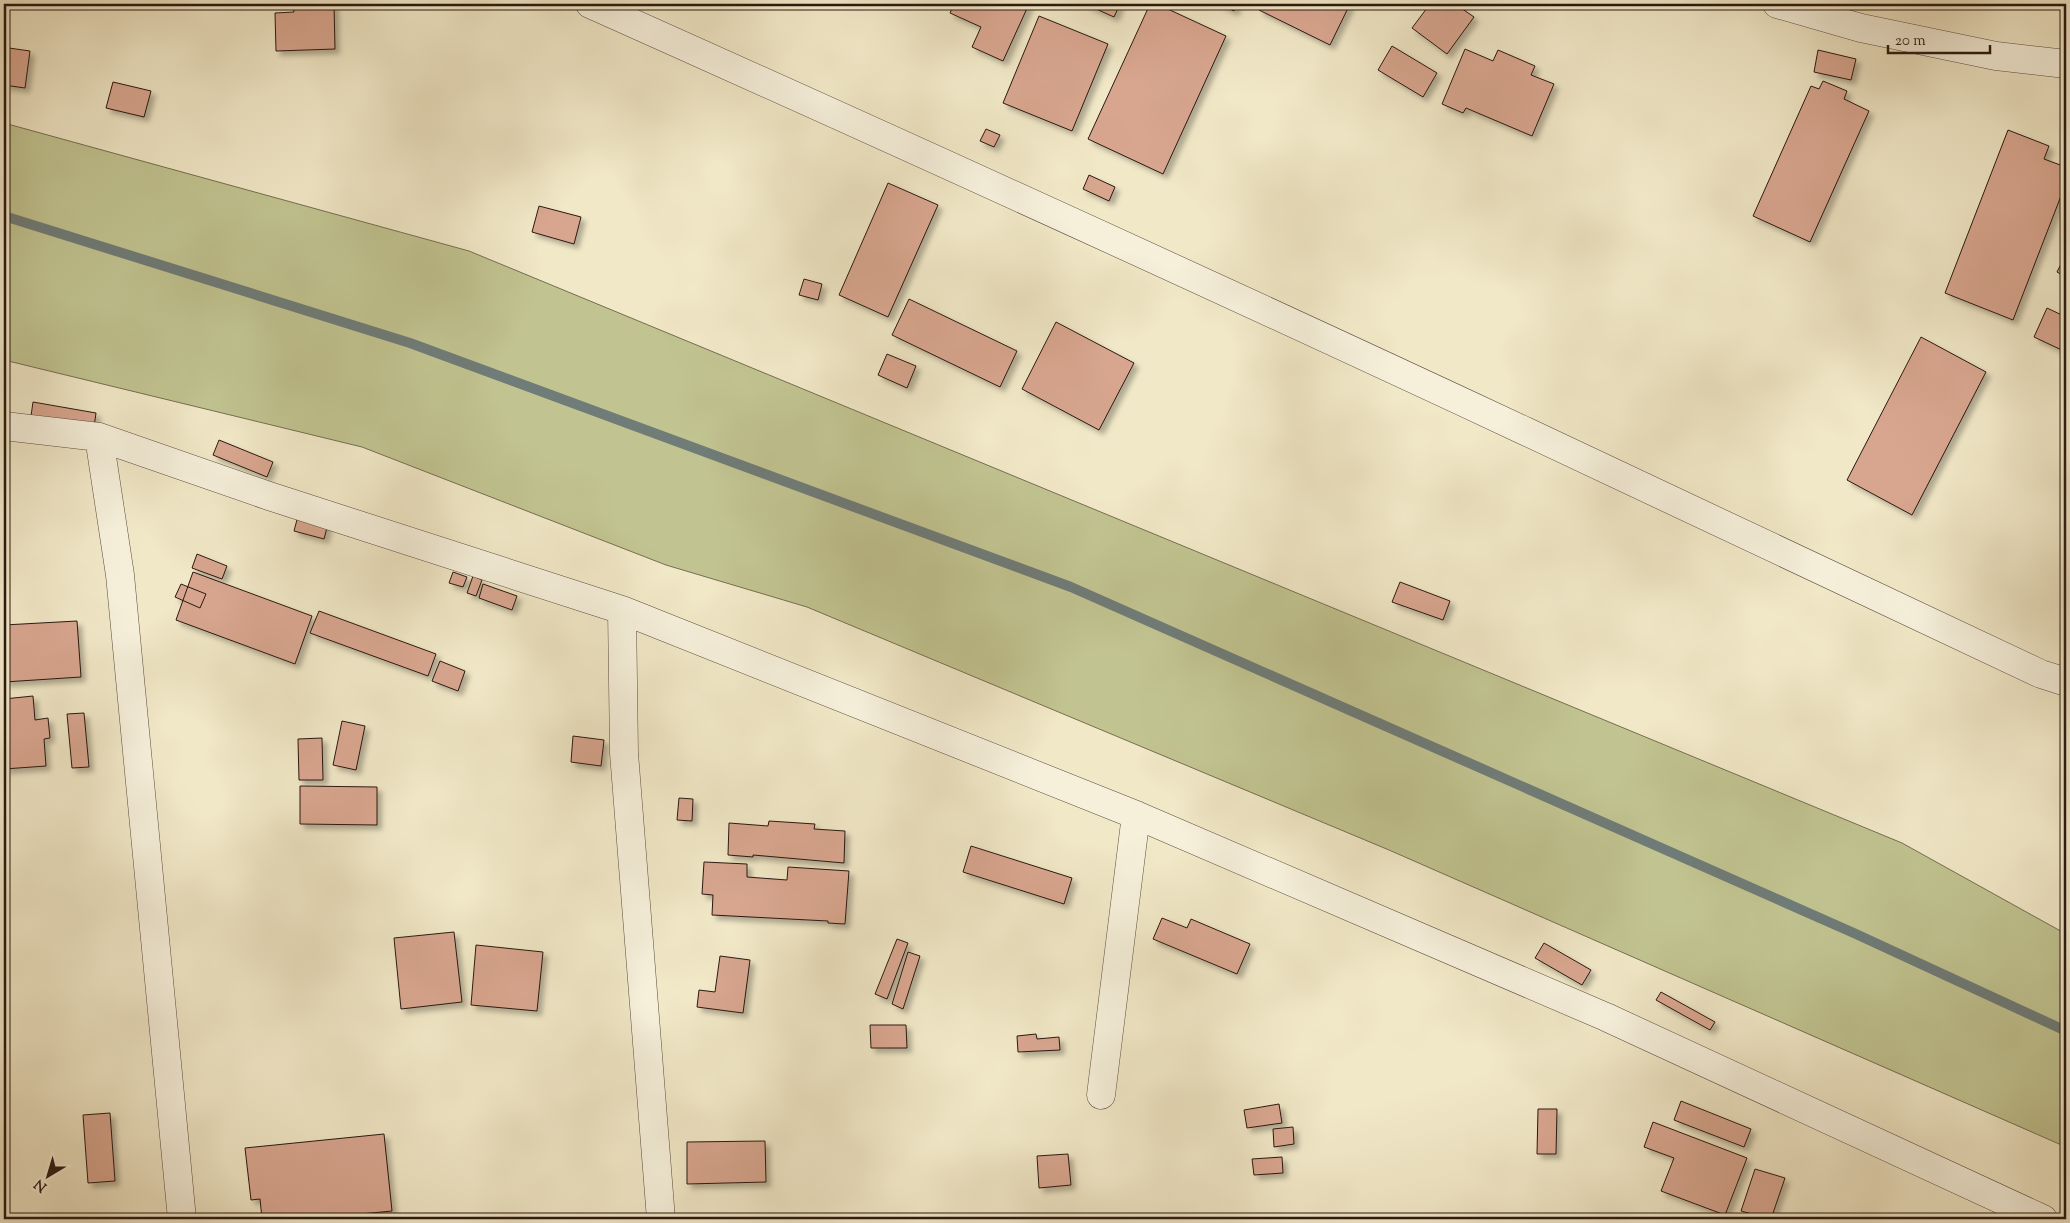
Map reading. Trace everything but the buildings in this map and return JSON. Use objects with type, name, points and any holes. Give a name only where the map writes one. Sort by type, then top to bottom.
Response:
[{"type":"street","points":[[590,4],[849,120],[1526,431],[1854,588],[2032,670],[2066,682]]},
{"type":"street","points":[[1777,4],[1860,28],[1996,56],[2066,64]]},
{"type":"street","points":[[4,426],[99,436],[269,496],[622,610],[1136,815],[1606,1017],[2043,1219]]},
{"type":"street","points":[[99,436],[120,575],[182,1219]]},
{"type":"street","points":[[622,610],[624,753],[661,1219]]},
{"type":"street","points":[[1100,1095],[1136,815]]},
{"type":"green space","points":[[4,123],[469,251],[1902,843],[2066,934],[2066,1147],[1389,850],[807,607],[666,565],[362,447],[4,360]]},
{"type":"waterway","points":[[4,216],[410,343],[1071,587],[1856,934],[2066,1031]]}]
